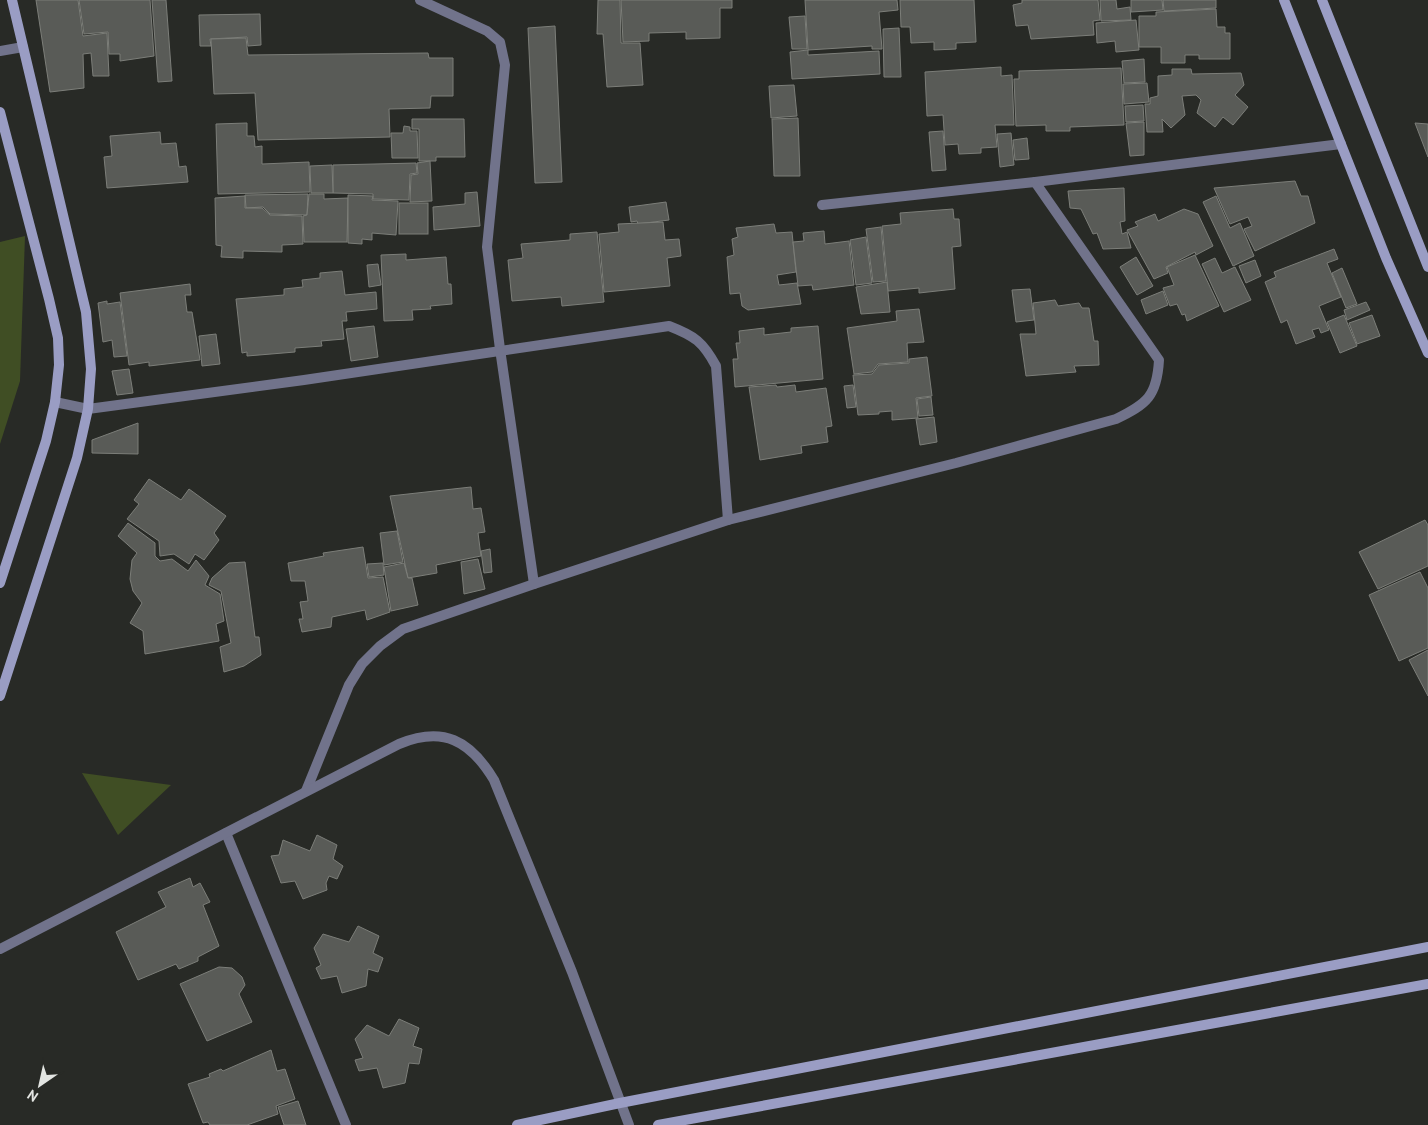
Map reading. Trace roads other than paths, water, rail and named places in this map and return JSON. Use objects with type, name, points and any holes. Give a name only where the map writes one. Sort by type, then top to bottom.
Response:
[{"type":"street","points":[[0,696],[76,458],[88,409],[91,369],[86,312],[12,0]]},
{"type":"street","points":[[420,0],[486,31],[500,42],[505,65],[487,247],[534,584]]},
{"type":"street","points":[[1284,0],[1340,144],[1428,353]]},
{"type":"street","points":[[1322,0],[1424,250],[1428,267]]},
{"type":"street","points":[[0,51],[23,47]]},
{"type":"street","points":[[0,112],[58,338],[55,402],[46,441],[0,584]]},
{"type":"street","points":[[822,205],[1036,182],[1340,144]]},
{"type":"street","points":[[306,790],[349,686],[362,664],[380,646],[403,629],[728,520],[956,463],[1116,419],[1140,407],[1156,387],[1159,360],[1036,182]]},
{"type":"street","points":[[55,402],[88,409],[304,380],[500,349],[669,326],[694,335],[707,349],[716,366],[728,520]]},
{"type":"street","points":[[0,949],[306,790],[419,736],[436,735],[467,748],[483,763],[494,780],[572,972],[629,1125]]},
{"type":"street","points":[[226,833],[346,1125]]},
{"type":"street","points":[[517,1125],[620,1103],[1428,947]]},
{"type":"street","points":[[658,1125],[1428,984]]}]
